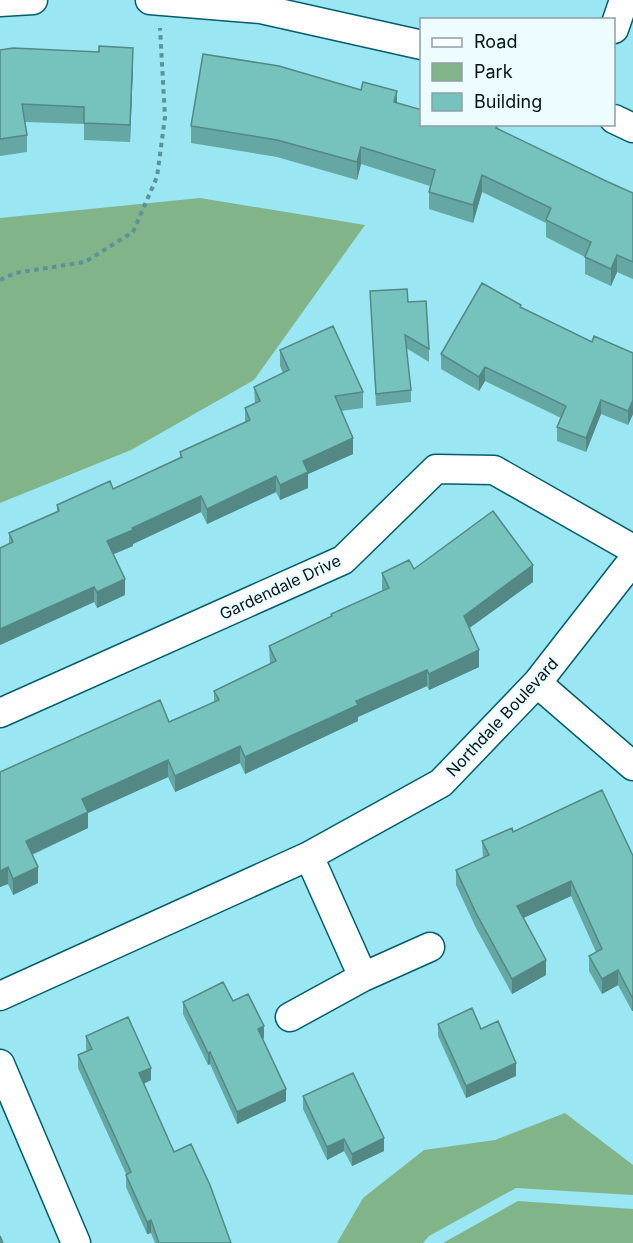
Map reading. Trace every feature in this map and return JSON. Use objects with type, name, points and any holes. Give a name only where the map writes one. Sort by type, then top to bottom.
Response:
[{"type":"street","points":[[0,2],[33,0]]},
{"type":"street","points":[[150,0],[261,9],[420,45]]},
{"type":"street","points":[[615,26],[624,0]]},
{"type":"street","points":[[615,119],[633,128]]},
{"type":"street","name":"Gardendale Drive","points":[[0,713],[343,560],[436,469],[494,470],[633,549]]},
{"type":"street","name":"Northdale Boulevard","points":[[0,996],[309,856],[441,783],[537,683],[633,560]]},
{"type":"street","points":[[537,683],[633,766]]},
{"type":"street","points":[[309,856],[363,977]]},
{"type":"street","points":[[290,1017],[363,977],[430,947]]},
{"type":"street","points":[[0,1064],[76,1243]]},
{"type":"path","points":[[0,280],[15,273],[85,262],[133,232],[157,177],[165,117],[158,1]]},
{"type":"green space","points":[[200,198],[365,225],[254,380],[131,450],[0,503],[0,218]]},
{"type":"green space","points":[[565,1113],[633,1165],[633,1195],[516,1188],[429,1236],[423,1243],[337,1243],[363,1198],[424,1150],[495,1140]]},
{"type":"green space","points":[[518,1201],[633,1209],[633,1243],[443,1243]]},
{"type":"building","points":[[99,46],[133,48],[130,125],[84,123],[84,107],[22,104],[27,135],[0,139],[0,50],[13,48],[99,52]]},
{"type":"building","points":[[203,54],[279,66],[361,90],[363,82],[397,91],[394,102],[420,109],[420,126],[496,126],[496,128],[633,193],[633,262],[617,255],[611,269],[585,257],[591,242],[546,220],[551,208],[482,175],[473,205],[429,192],[435,170],[361,147],[357,162],[277,140],[191,126]]},
{"type":"building","points":[[482,283],[521,305],[520,307],[592,342],[594,336],[633,353],[633,400],[628,411],[601,400],[586,438],[557,427],[566,406],[485,367],[479,377],[441,354]]},
{"type":"building","points":[[407,289],[408,302],[426,301],[429,349],[405,335],[411,390],[376,394],[370,291]]},
{"type":"building","points":[[333,326],[363,392],[335,396],[353,438],[303,461],[308,472],[280,485],[276,476],[207,509],[201,496],[107,541],[125,579],[97,592],[94,587],[0,629],[0,548],[13,542],[9,533],[59,511],[57,505],[110,481],[113,489],[182,457],[180,452],[250,420],[245,408],[260,401],[254,387],[289,370],[280,350]]},
{"type":"building","points":[[493,511],[533,565],[464,616],[479,650],[429,674],[427,670],[356,701],[358,705],[245,757],[240,746],[175,776],[168,760],[82,799],[88,812],[26,841],[38,867],[13,879],[8,867],[0,871],[0,772],[160,700],[169,722],[219,700],[214,691],[276,661],[269,646],[332,616],[331,614],[389,588],[382,573],[409,560],[414,569]]},
{"type":"building","points":[[602,790],[633,856],[633,996],[618,970],[602,979],[589,956],[602,949],[571,881],[517,906],[546,960],[512,979],[476,913],[456,870],[489,855],[482,841],[512,828],[513,832]]},
{"type":"building","points":[[223,982],[233,1001],[248,994],[264,1026],[258,1029],[286,1089],[237,1112],[210,1052],[208,1053],[183,1002]]},
{"type":"building","points":[[472,1008],[481,1029],[498,1021],[516,1063],[466,1086],[438,1024]]},
{"type":"building","points":[[128,1017],[151,1068],[139,1073],[174,1152],[191,1144],[210,1185],[231,1243],[159,1243],[151,1220],[147,1222],[126,1175],[131,1172],[78,1055],[92,1049],[86,1036]]},
{"type":"building","points":[[353,1073],[384,1138],[352,1154],[344,1139],[327,1147],[303,1096]]}]
